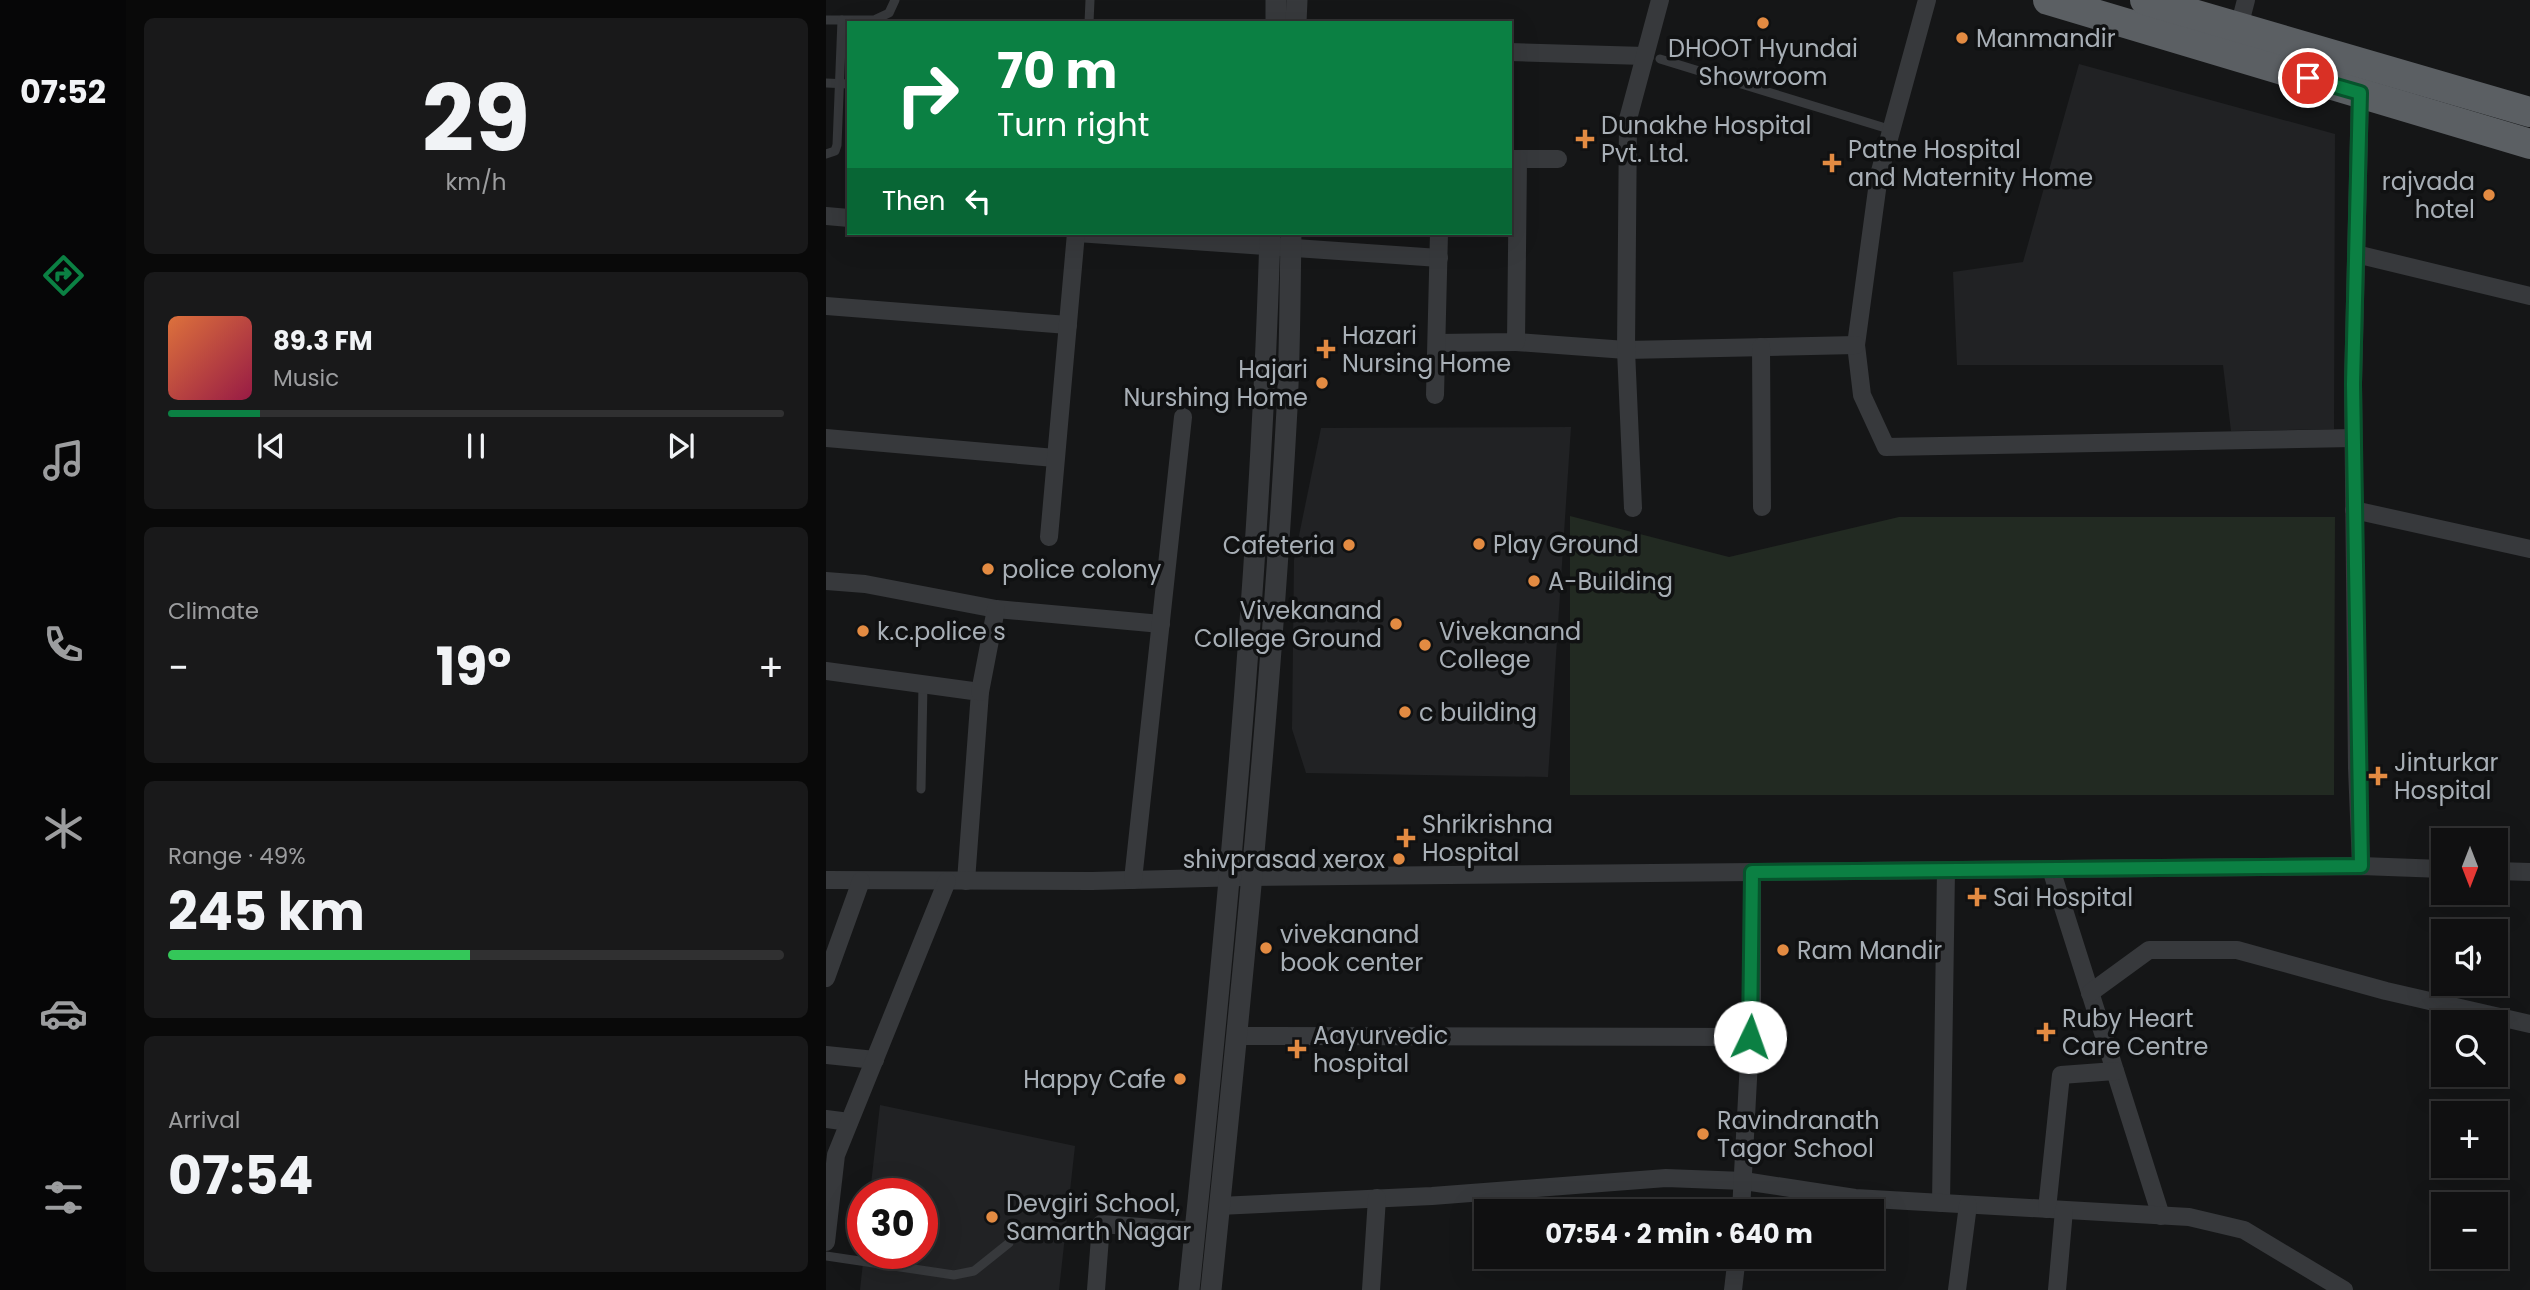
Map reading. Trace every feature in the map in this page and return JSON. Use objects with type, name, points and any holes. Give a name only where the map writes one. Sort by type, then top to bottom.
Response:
[{"type":"highway","points":[[2048,0],[2530,144]]},
{"type":"highway","points":[[2146,0],[2242,13],[2530,112]]},
{"type":"street","points":[[1276,0],[1276,21]]},
{"type":"street","points":[[1296,21],[1297,0]]},
{"type":"street","points":[[1633,508],[1626,350],[1628,119],[1653,57],[1660,0]]},
{"type":"street","points":[[1927,0],[1880,175],[1856,345],[1862,395],[1886,447],[2353,438]]},
{"type":"street","points":[[1512,52],[1653,57]]},
{"type":"street","points":[[2360,93],[2353,438],[2361,866]]},
{"type":"street","points":[[1516,342],[1514,159],[1558,159]]},
{"type":"street","points":[[826,216],[847,218]]},
{"type":"street","points":[[1049,537],[1077,235]]},
{"type":"street","points":[[1135,235],[1281,240],[1438,258]]},
{"type":"street","points":[[1435,395],[1439,235]]},
{"type":"street","points":[[1211,1290],[1253,877],[1285,447],[1281,240]]},
{"type":"street","points":[[1189,1290],[1231,877],[1281,240]]},
{"type":"street","points":[[2356,254],[2530,296]]},
{"type":"street","points":[[826,306],[1068,325]]},
{"type":"street","points":[[1437,343],[1516,342],[1626,350],[1856,345]]},
{"type":"street","points":[[1761,348],[1762,507]]},
{"type":"street","points":[[1133,880],[1183,417]]},
{"type":"street","points":[[826,438],[1055,458]]},
{"type":"street","points":[[2354,510],[2530,549]]},
{"type":"street","points":[[826,581],[865,584],[996,609],[1161,624]]},
{"type":"street","points":[[966,881],[980,692],[996,609]]},
{"type":"street","points":[[826,671],[980,692]]},
{"type":"street","points":[[826,880],[1133,880],[2361,866],[2431,869]]},
{"type":"street","points":[[2051,869],[2161,1216]]},
{"type":"street","points":[[1941,1203],[1946,870]]},
{"type":"street","points":[[2508,871],[2530,872]]},
{"type":"street","points":[[1742,1199],[1750,1037],[1752,872]]},
{"type":"street","points":[[826,978],[861,881]]},
{"type":"street","points":[[826,1242],[836,1155],[947,881]]},
{"type":"street","points":[[2090,993],[2149,950],[2237,950],[2386,991],[2530,1024]]},
{"type":"street","points":[[1238,1036],[1750,1037]]},
{"type":"street","points":[[826,1055],[874,1060]]},
{"type":"street","points":[[2057,1290],[2055,1210],[2061,1075],[2115,1071]]},
{"type":"street","points":[[826,1119],[849,1122]]},
{"type":"street","points":[[1219,1206],[1666,1178],[1744,1181],[1855,1198],[2189,1217],[2244,1230],[2344,1290]]},
{"type":"street","points":[[1371,1290],[1377,1198]]},
{"type":"street","points":[[1957,1290],[1968,1205]]},
{"type":"street","points":[[1096,1290],[1101,1224],[1195,1231]]},
{"type":"street","points":[[1733,1290],[1735,1269]]},
{"type":"lane","points":[[826,20],[874,20],[889,13],[895,0]]},
{"type":"lane","points":[[1089,21],[1090,0]]},
{"type":"lane","points":[[826,154],[835,151],[837,145],[845,84],[842,20]]},
{"type":"lane","points":[[1653,57],[1892,130]]},
{"type":"lane","points":[[826,83],[845,84]]},
{"type":"lane","points":[[921,789],[923,684]]},
{"type":"lane","points":[[826,1256],[954,1275],[974,1271],[1009,1243]]},
{"type":"shaded area","points":[[2079,64],[2335,134],[2334,429],[2231,431],[2223,365],[1957,365],[1953,272],[2023,262]]},
{"type":"shaded area","name":"Vivekanand College","points":[[1571,427],[1548,777],[1306,773],[1292,729],[1294,560],[1321,428]]},
{"type":"shaded area","points":[[1570,516],[1729,557],[1899,517],[2335,517],[2334,795],[1570,795]]},
{"type":"shaded area","points":[[880,1105],[1075,1146],[1059,1290],[860,1290],[862,1269],[938,1269],[938,1178],[872,1178]]},
{"type":"place","name":"DHOOT Hyundai Showroom","points":[[1763,23]]},
{"type":"place","name":"Manmandir","points":[[1962,38]]},
{"type":"place","name":"Dunakhe Hospital Pvt. Ltd.","points":[[1585,139]]},
{"type":"place","name":"Patne Hospital and Maternity Home","points":[[1832,163]]},
{"type":"place","name":"rajvada hotel","points":[[2489,195]]},
{"type":"place","name":"Hazari Nursing Home","points":[[1326,349]]},
{"type":"place","name":"Hajari Nurshing Home","points":[[1322,383]]},
{"type":"place","name":"Play Ground","points":[[1479,544]]},
{"type":"place","name":"Cafeteria","points":[[1349,545]]},
{"type":"place","name":"police colony","points":[[988,569]]},
{"type":"place","name":"A-Building","points":[[1534,581]]},
{"type":"place","name":"Vivekanand College Ground","points":[[1396,624]]},
{"type":"place","name":"k.c.police s","points":[[863,631]]},
{"type":"place","name":"Vivekanand College","points":[[1425,645]]},
{"type":"place","name":"c building","points":[[1405,712]]},
{"type":"place","name":"Jinturkar Hospital","points":[[2378,776]]},
{"type":"place","name":"Shrikrishna Hospital","points":[[1406,838]]},
{"type":"place","name":"shivprasad xerox","points":[[1399,859]]},
{"type":"place","name":"Sai Hospital","points":[[1977,897]]},
{"type":"place","name":"vivekanand book center","points":[[1266,948]]},
{"type":"place","name":"Ram Mandir","points":[[1783,950]]},
{"type":"place","name":"Ruby Heart Care Centre","points":[[2046,1032]]},
{"type":"place","name":"Aayurvedic hospital","points":[[1297,1049]]},
{"type":"place","name":"Happy Cafe","points":[[1180,1079]]},
{"type":"place","name":"Ravindranath Tagor School","points":[[1703,1134]]},
{"type":"place","name":"Devgiri School, Samarth Nagar","points":[[992,1217]]},
{"type":"route","points":[[1750,1037],[1752,872],[2361,866],[2357,768],[2353,384],[2360,93],[2308,78]]}]
